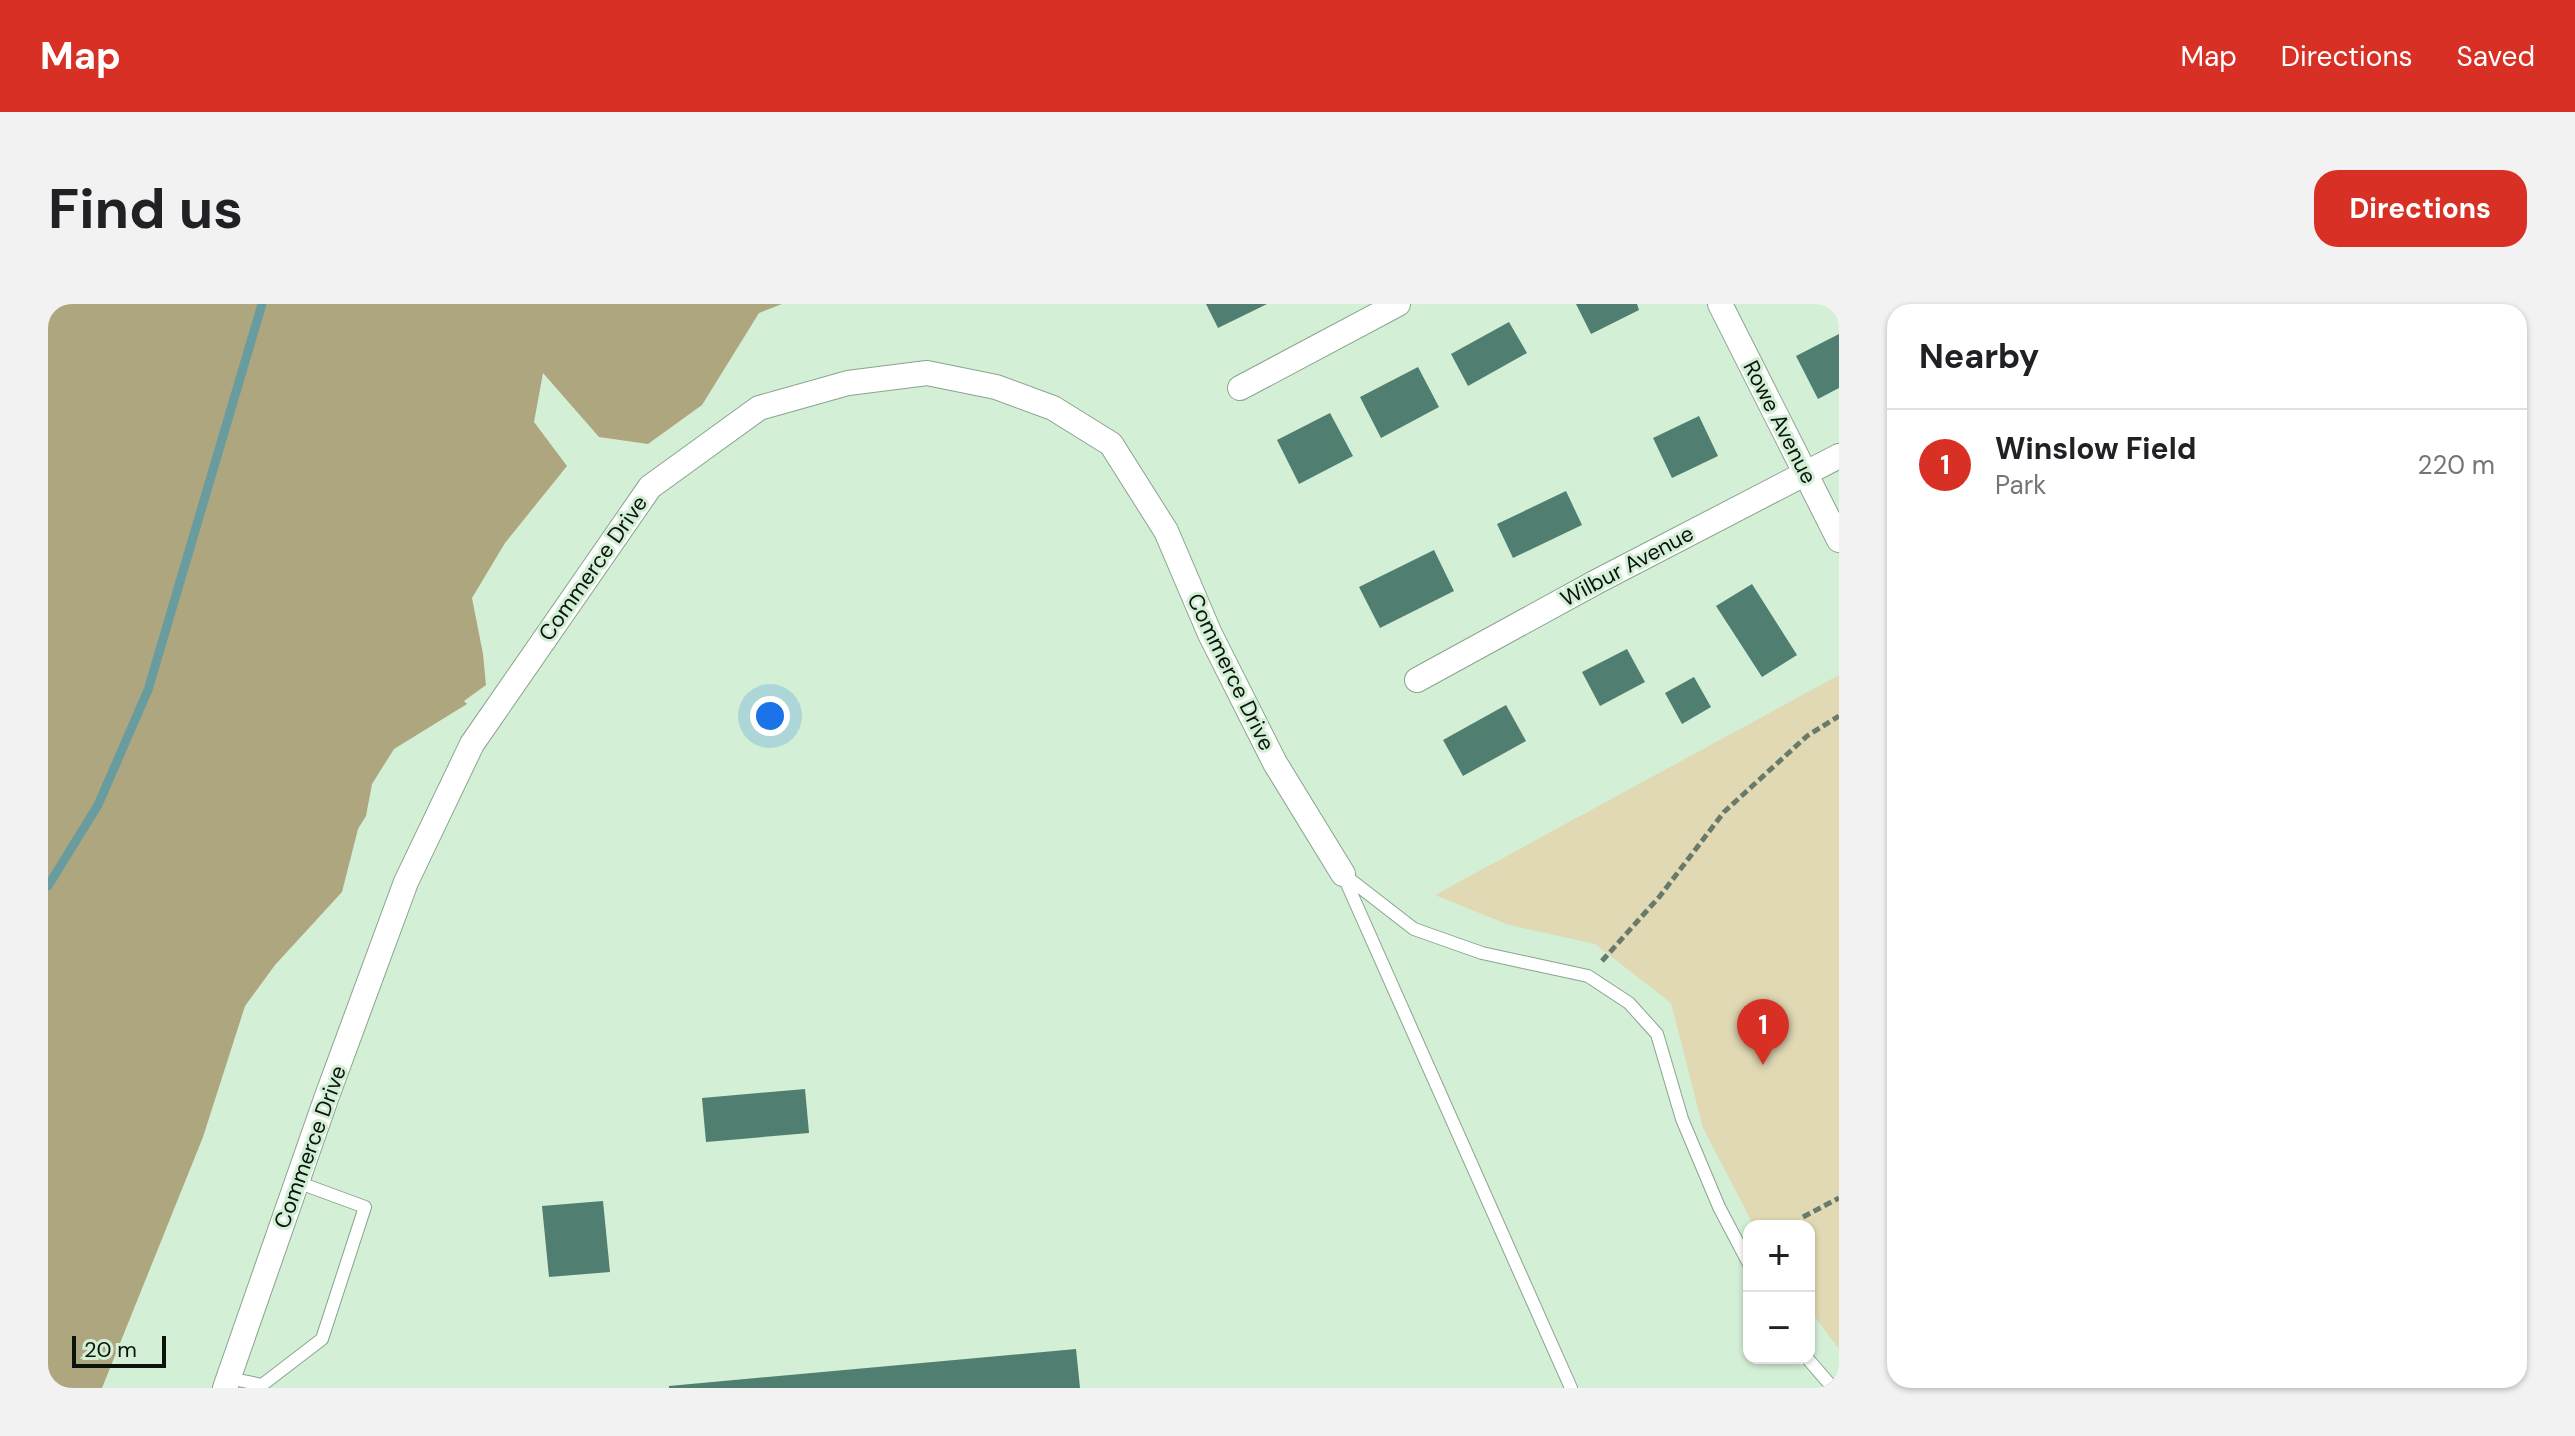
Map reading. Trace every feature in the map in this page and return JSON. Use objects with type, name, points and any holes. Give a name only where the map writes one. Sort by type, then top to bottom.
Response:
[{"type":"street","points":[[1240,388],[1398,304]]},
{"type":"street","name":"Rowe Avenue","points":[[1720,304],[1839,540]]},
{"type":"street","name":"Commerce Drive","points":[[227,1383],[406,882],[472,744],[650,487],[759,408],[848,383],[927,373],[996,387],[1053,408],[1111,444],[1166,531],[1210,634],[1275,763],[1343,874]]},
{"type":"street","name":"Wilbur Avenue","points":[[1417,680],[1598,581],[1839,456]]},
{"type":"lane","points":[[1343,874],[1414,929],[1482,953],[1588,976],[1629,1003],[1657,1034],[1682,1119],[1719,1207],[1743,1253]]},
{"type":"lane","points":[[1343,874],[1571,1388]]},
{"type":"lane","points":[[227,1383],[262,1385],[322,1339],[365,1207],[297,1182]]},
{"type":"lane","points":[[1812,1364],[1833,1388]]},
{"type":"path","points":[[1588,976],[1660,896],[1724,812],[1807,736],[1839,716]]},
{"type":"path","points":[[1803,1217],[1839,1198]]},
{"type":"shaded area","points":[[48,304],[782,304],[759,313],[702,405],[648,444],[599,437],[543,373],[534,422],[567,466],[505,543],[472,598],[486,685],[464,701],[467,704],[394,749],[372,784],[366,816],[358,829],[342,892],[275,965],[245,1006],[203,1137],[102,1388],[48,1388]]},
{"type":"shaded area","points":[[1839,675],[1839,1349],[1815,1317],[1815,1220],[1751,1220],[1703,1128],[1671,1003],[1595,944],[1509,925],[1435,895]]},
{"type":"building","points":[[1206,304],[1267,304],[1218,328]]},
{"type":"building","points":[[1576,304],[1637,304],[1639,310],[1591,334]]},
{"type":"building","points":[[1509,322],[1527,353],[1468,386],[1451,354]]},
{"type":"building","points":[[1839,334],[1839,388],[1818,399],[1796,356]]},
{"type":"building","points":[[1418,367],[1439,407],[1381,438],[1360,397]]},
{"type":"building","points":[[1330,413],[1353,456],[1299,484],[1277,440]]},
{"type":"building","points":[[1699,416],[1718,456],[1672,478],[1653,438]]},
{"type":"building","points":[[1566,491],[1582,525],[1513,558],[1497,524]]},
{"type":"building","points":[[1434,550],[1454,591],[1380,628],[1359,587]]},
{"type":"building","points":[[1752,584],[1797,655],[1762,677],[1716,606]]},
{"type":"building","points":[[1627,649],[1645,682],[1600,706],[1582,672]]},
{"type":"building","points":[[1694,677],[1711,707],[1682,724],[1665,693]]},
{"type":"building","points":[[1506,705],[1526,741],[1463,776],[1443,740]]},
{"type":"building","points":[[805,1089],[809,1133],[706,1142],[702,1098]]},
{"type":"building","points":[[603,1201],[610,1272],[549,1277],[542,1206]]},
{"type":"building","points":[[1076,1349],[1080,1388],[669,1388],[669,1386]]},
{"type":"waterway","points":[[48,886],[98,805],[148,690],[262,304]]},
{"type":"place","name":"Winslow Field","points":[[1763,1065]]}]
